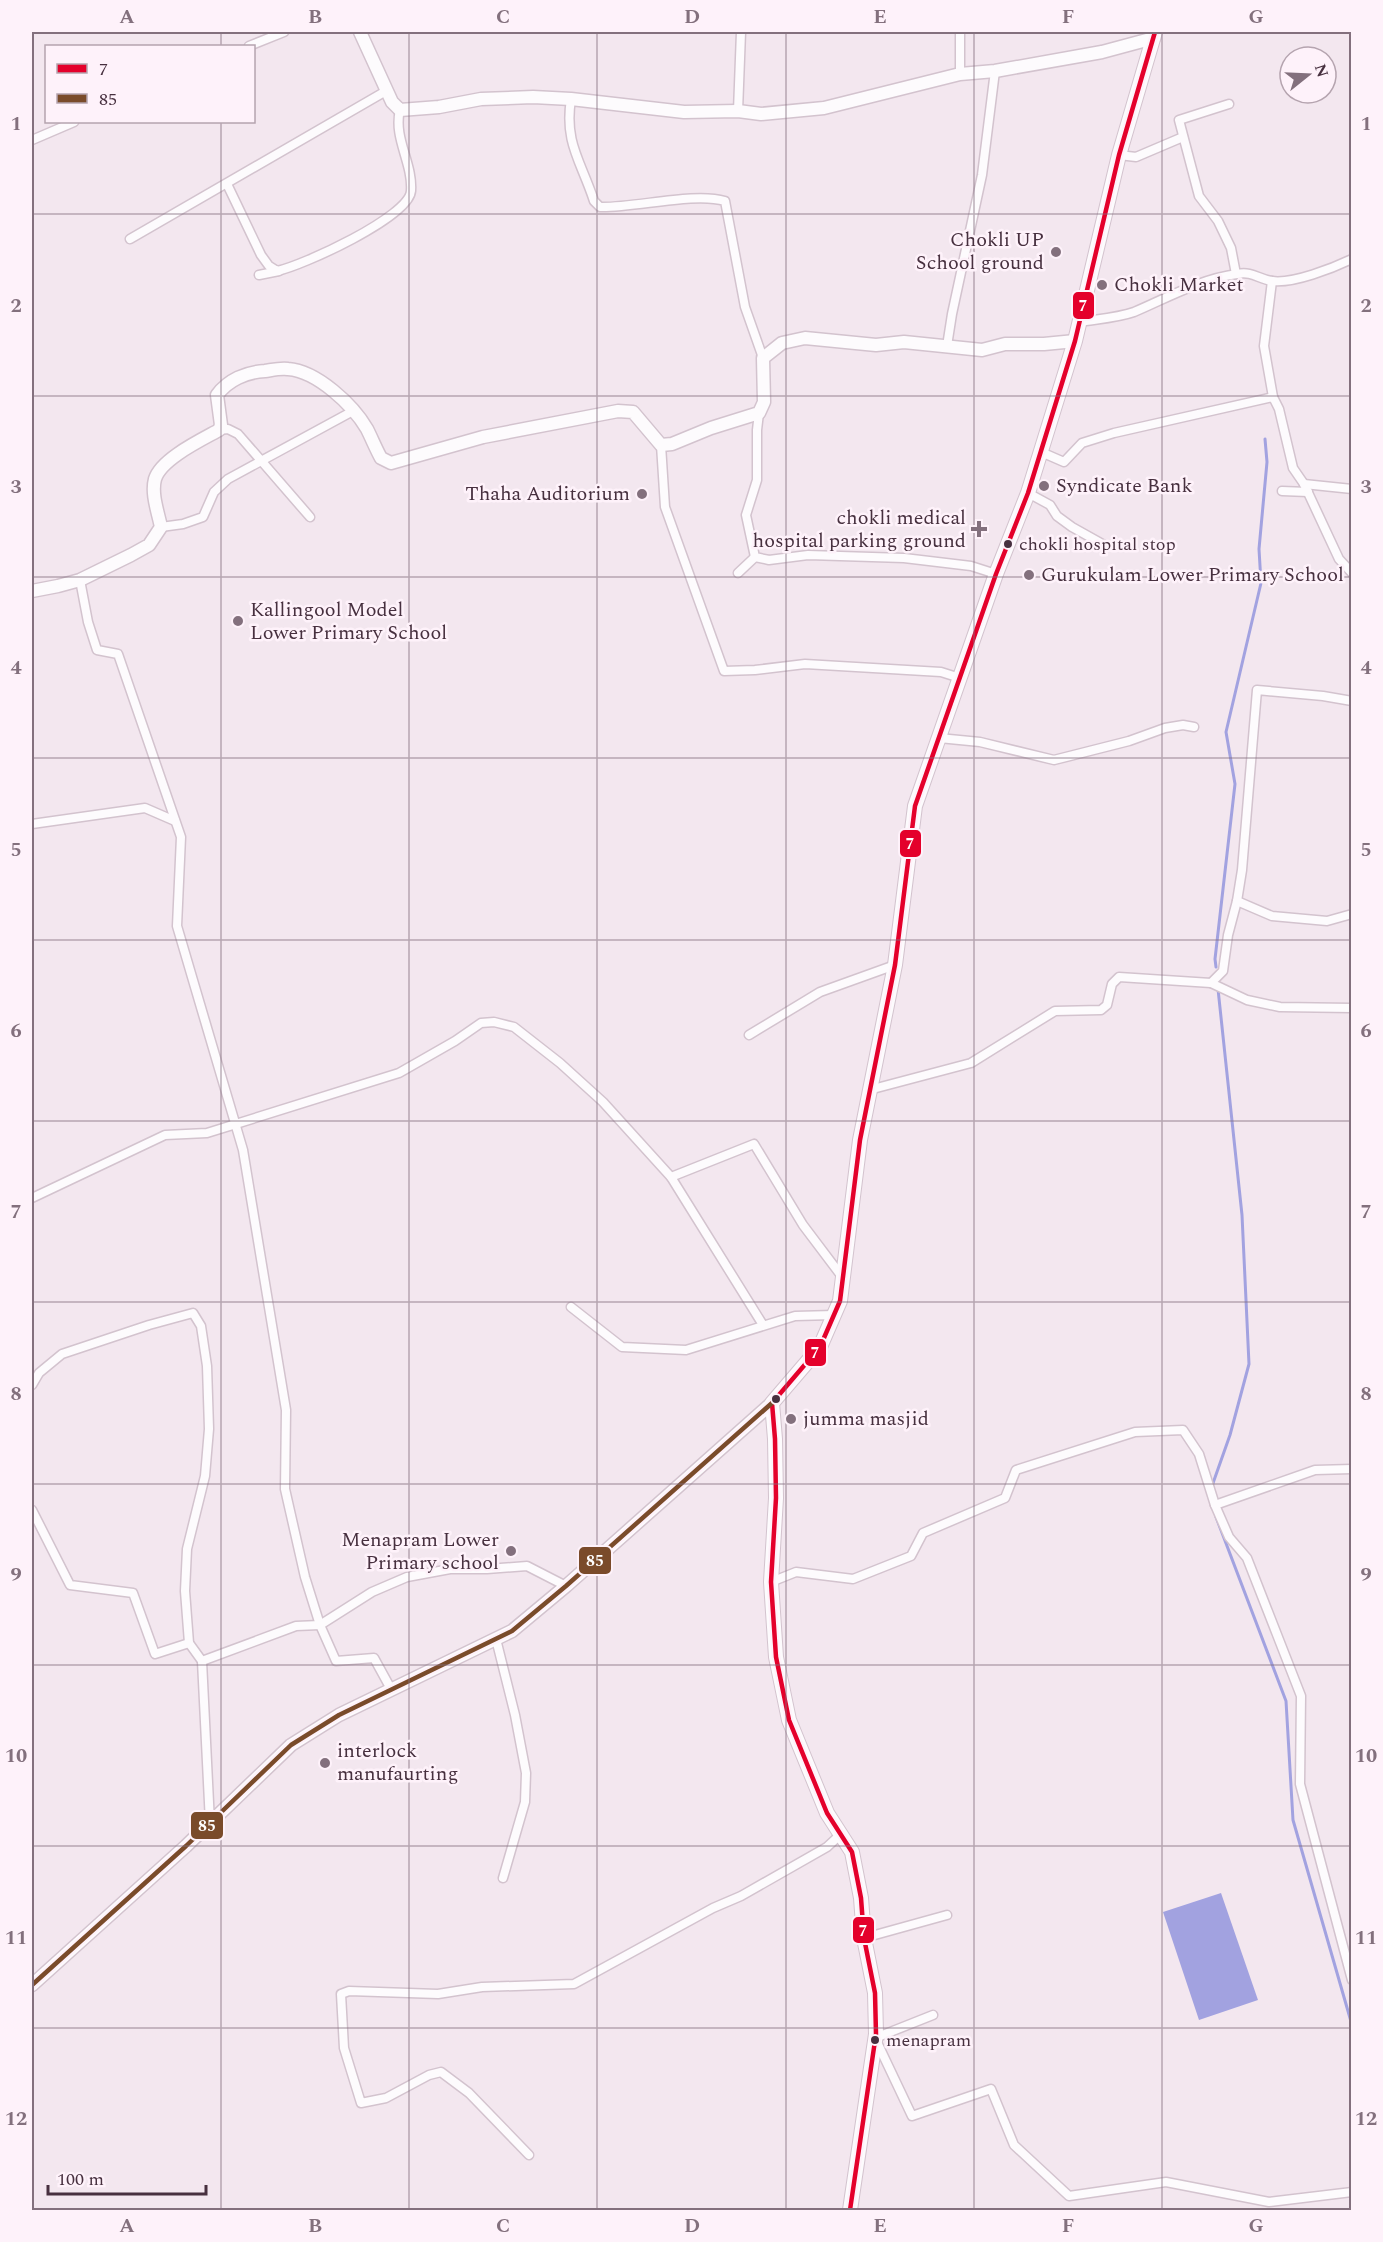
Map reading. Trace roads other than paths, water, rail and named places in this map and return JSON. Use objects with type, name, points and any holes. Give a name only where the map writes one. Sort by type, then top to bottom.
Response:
[{"type":"main road","points":[[360,32],[386,91],[400,110],[439,107],[481,99],[533,97],[684,112],[738,111],[761,114],[824,108],[960,74],[995,71],[1102,52],[1154,35]]},
{"type":"main road","points":[[32,1985],[210,1823],[291,1745],[339,1715],[512,1631],[772,1403],[820,1347],[840,1300],[860,1140],[895,965],[915,806],[1041,452],[1075,341],[1119,155],[1154,35]]},
{"type":"main road","points":[[32,591],[80,580],[149,545],[161,527],[154,491],[155,479],[160,469],[194,444],[219,430],[221,424],[217,395],[223,386],[240,376],[260,371],[288,369],[309,374],[324,384],[353,411],[367,429],[381,458],[391,463],[483,437],[618,411],[633,412],[661,444],[672,444],[722,424],[759,413],[764,402],[764,358],[782,343],[805,338],[876,345],[904,342],[982,350],[1005,344],[1075,341]]},
{"type":"main road","points":[[772,1403],[776,1498],[771,1582],[776,1657],[789,1720],[827,1813],[852,1852],[861,1898],[864,1938],[875,1993],[876,2038],[850,2211]]},
{"type":"street","points":[[252,45],[284,32]]},
{"type":"street","points":[[738,111],[741,32]]},
{"type":"street","points":[[960,32],[960,74]]},
{"type":"street","points":[[947,346],[982,175],[995,71]]},
{"type":"street","points":[[130,239],[386,91]]},
{"type":"street","points":[[571,99],[568,116],[569,133],[594,201],[600,207],[622,208],[715,198],[725,201],[745,307],[764,358]]},
{"type":"street","points":[[1229,104],[1179,120],[1199,196],[1231,248],[1236,274]]},
{"type":"street","points":[[227,184],[261,255],[269,266],[277,271],[286,269],[343,244],[396,213],[409,201],[410,179],[399,133],[400,110]]},
{"type":"street","points":[[32,140],[72,123]]},
{"type":"street","points":[[1119,155],[1136,157],[1183,137]]},
{"type":"street","points":[[1079,322],[1131,312],[1175,292],[1236,274],[1251,273],[1272,281],[1299,277],[1352,259]]},
{"type":"street","points":[[259,275],[286,269]]},
{"type":"street","points":[[1272,281],[1264,346],[1273,397],[1279,410],[1293,468],[1306,488],[1339,560],[1352,573]]},
{"type":"street","points":[[1041,452],[1064,462],[1082,443],[1114,433],[1273,397]]},
{"type":"street","points":[[161,527],[183,524],[203,517],[214,492],[228,479],[353,411]]},
{"type":"street","points":[[755,557],[746,514],[757,480],[759,413]]},
{"type":"street","points":[[219,430],[228,429],[238,434],[310,517]]},
{"type":"street","points":[[661,444],[665,507],[724,671],[805,664],[941,672],[960,678]]},
{"type":"street","points":[[1282,491],[1306,488],[1352,489]]},
{"type":"street","points":[[1028,493],[1050,505],[1057,516],[1072,527],[1106,546]]},
{"type":"street","points":[[755,557],[769,560],[817,555],[904,558],[971,566],[996,574]]},
{"type":"street","points":[[738,573],[755,557]]},
{"type":"street","points":[[80,580],[88,622],[97,650],[118,654],[181,837],[177,926],[243,1150],[286,1410],[285,1489],[305,1577],[320,1625],[336,1661],[374,1658],[391,1689]]},
{"type":"street","points":[[1211,983],[1223,971],[1242,870],[1257,690],[1352,701]]},
{"type":"street","points":[[939,738],[980,742],[1054,760],[1129,741],[1165,728],[1183,725],[1194,727]]},
{"type":"street","points":[[32,824],[145,808],[176,821]]},
{"type":"street","points":[[1237,901],[1272,916],[1327,921],[1352,914]]},
{"type":"street","points":[[749,1035],[820,992],[895,965]]},
{"type":"street","points":[[869,1090],[971,1063],[1055,1011],[1101,1010],[1107,1005],[1112,984],[1119,976],[1211,983],[1246,1000],[1280,1007],[1352,1008]]},
{"type":"street","points":[[32,1198],[165,1135],[207,1133],[399,1073],[455,1041],[481,1023],[494,1022],[514,1027],[560,1063],[603,1102],[671,1177],[763,1325]]},
{"type":"street","points":[[671,1177],[754,1144],[803,1225],[843,1278]]},
{"type":"street","points":[[571,1307],[622,1347],[686,1350],[795,1316],[834,1315]]},
{"type":"street","points":[[32,1385],[39,1373],[62,1354],[193,1313],[201,1326],[207,1366],[209,1429],[205,1476],[187,1549],[185,1591],[189,1643],[202,1661],[210,1823]]},
{"type":"street","points":[[771,1582],[796,1572],[853,1579],[911,1556],[922,1533],[1005,1498],[1016,1470],[1135,1432],[1183,1430],[1199,1454],[1214,1502],[1229,1538],[1247,1558],[1301,1696],[1300,1784],[1352,1980]]},
{"type":"street","points":[[1214,1502],[1315,1470],[1352,1469]]},
{"type":"street","points":[[32,1510],[70,1585],[133,1593],[155,1654],[189,1643]]},
{"type":"street","points":[[202,1661],[296,1626],[320,1625],[381,1588],[407,1577],[450,1569],[527,1566],[566,1586]]},
{"type":"street","points":[[496,1639],[515,1715],[526,1773],[525,1802],[503,1878]]},
{"type":"street","points":[[529,2155],[469,2093],[441,2072],[429,2075],[386,2098],[361,2103],[344,2048],[341,1994],[349,1991],[438,1994],[482,1987],[574,1984],[760,1885],[827,1847],[841,1834]]},
{"type":"street","points":[[864,1938],[947,1915]]},
{"type":"street","points":[[933,2014],[876,2038],[912,2116],[991,2090],[1014,2145],[1069,2196],[1166,2182],[1269,2202],[1352,2192]]},
{"type":"water","points":[[1221,1893],[1258,2000],[1199,2020],[1163,1912]]},
{"type":"waterway","points":[[1216,967],[1215,959],[1235,784],[1226,732],[1261,583],[1259,549],[1267,462],[1265,439]]},
{"type":"waterway","points":[[1212,1486],[1230,1435],[1249,1364],[1242,1215],[1218,989]]},
{"type":"waterway","points":[[1216,1517],[1286,1701],[1293,1820],[1352,2025]]},
{"type":"place","name":"Chokli UP School ground","points":[[1056,252]]},
{"type":"place","name":"Chokli Market","points":[[1102,285]]},
{"type":"place","name":"Syndicate Bank","points":[[1044,486]]},
{"type":"place","name":"Thaha Auditorium","points":[[642,494]]},
{"type":"place","name":"chokli medical hospital parking ground","points":[[979,529]]},
{"type":"place","name":"chokli hospital stop","points":[[1008,544]]},
{"type":"place","name":"Gurukulam Lower Primary School","points":[[1029,575]]},
{"type":"place","name":"Kallingool Model Lower Primary School","points":[[238,621]]},
{"type":"place","name":"jumma masjid","points":[[791,1419]]},
{"type":"place","name":"Menapram Lower Primary school","points":[[511,1551]]},
{"type":"place","name":"interlock manufaurting","points":[[325,1763]]},
{"type":"place","name":"menapram","points":[[875,2040]]}]
